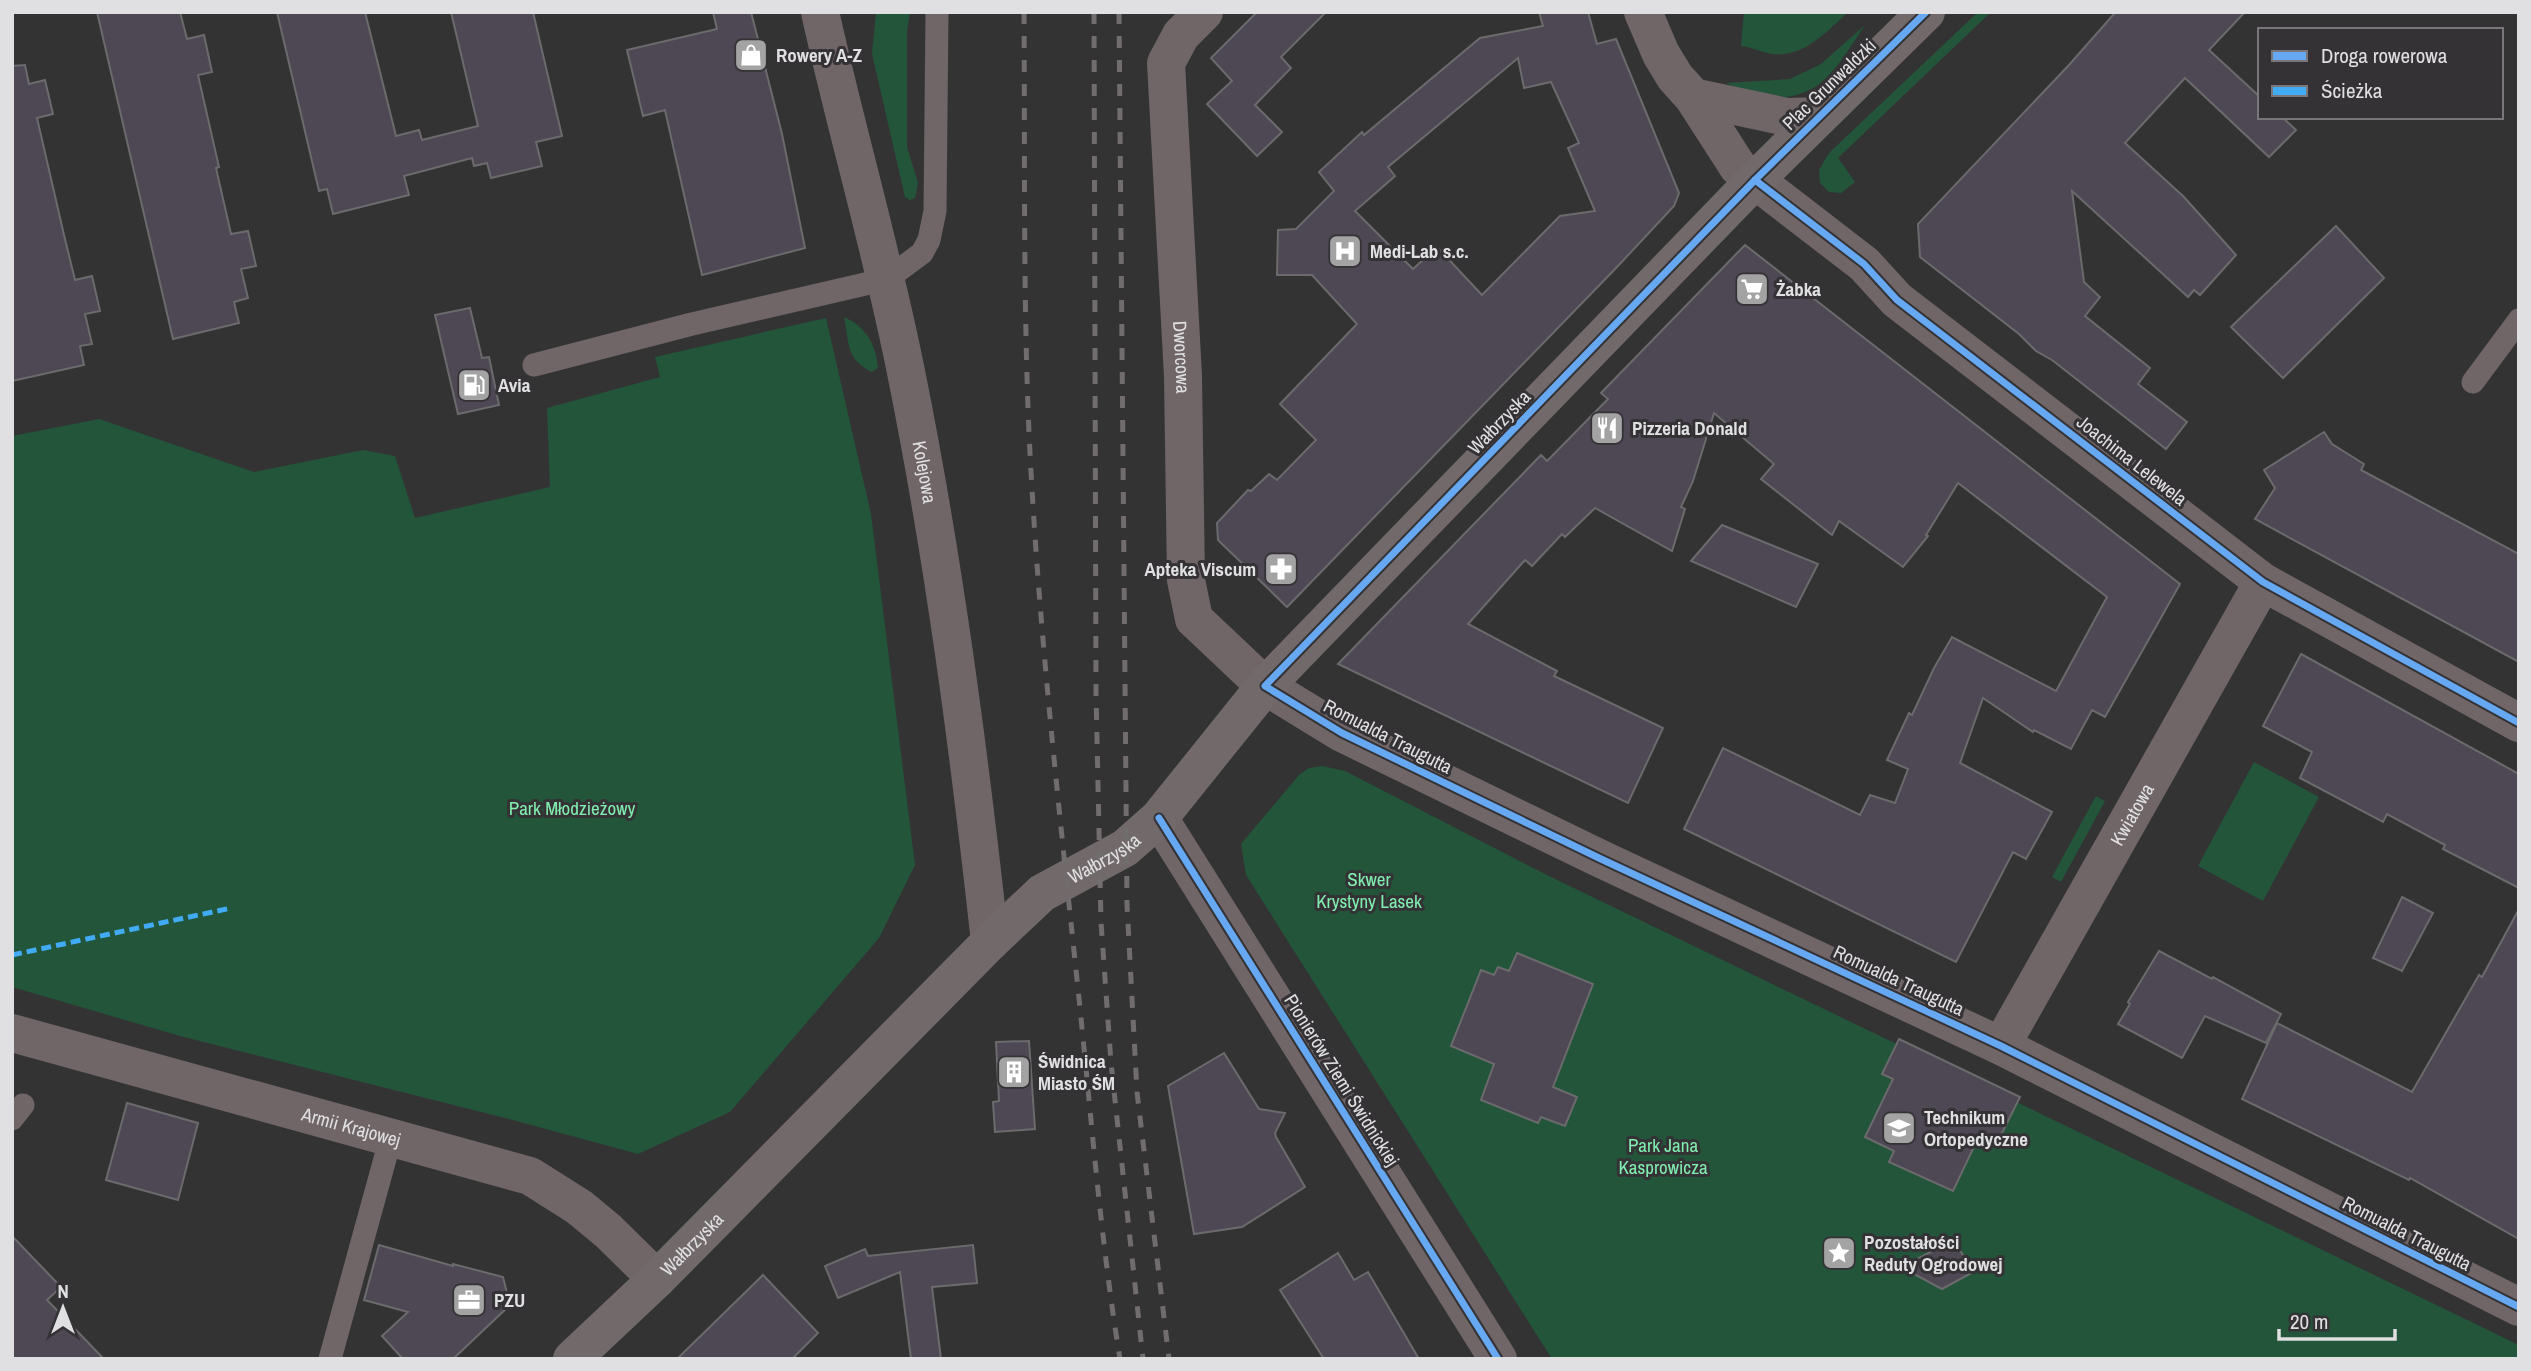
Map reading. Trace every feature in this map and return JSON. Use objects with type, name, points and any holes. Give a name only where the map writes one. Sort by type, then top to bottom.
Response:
[{"type":"main road","name":"Plac Grunwaldzki","points":[[1755,180],[1926,12]]},
{"type":"main road","name":"Wałbrzyska","points":[[572,1359],[657,1279],[990,942],[1042,893],[1125,848],[1159,818],[1265,686],[1755,180]]},
{"type":"street","name":"Kolejowa","points":[[820,12],[887,279],[942,567],[990,942]]},
{"type":"street","name":"Dworcowa","points":[[1204,12],[1181,35],[1166,63],[1183,376],[1186,580],[1194,619],[1265,686]]},
{"type":"street","points":[[1643,12],[1661,54],[1675,77],[1693,97],[1738,167],[1755,180]]},
{"type":"street","name":"Plac Grunwaldzki","points":[[1693,97],[1787,117],[1819,116]]},
{"type":"street","name":"Joachima Lelewela","points":[[1755,180],[1864,264],[1898,300],[2263,582],[2519,723]]},
{"type":"street","name":"Kwiatowa","points":[[2001,1046],[2263,582]]},
{"type":"street","name":"Romualda Traugutta","points":[[1265,686],[1367,746],[2001,1046],[2519,1307]]},
{"type":"street","name":"Pionierów Ziemi Świdnickiej","points":[[1159,818],[1498,1359]]},
{"type":"street","name":"Armii Krajowej","points":[[12,1033],[530,1176],[589,1215],[657,1279]]},
{"type":"lane","points":[[534,365],[692,324],[887,279],[922,253],[929,240],[935,211],[937,12]]},
{"type":"lane","points":[[2473,382],[2519,320]]},
{"type":"lane","points":[[330,1359],[391,1138]]},
{"type":"green space","points":[[876,12],[910,12],[907,31],[907,147],[918,183],[915,198],[910,200],[905,197],[872,54]]},
{"type":"green space","points":[[1744,12],[1848,12],[1814,42],[1795,52],[1784,54],[1741,46]]},
{"type":"green space","points":[[1978,12],[1991,12],[1838,158],[1855,182],[1841,193],[1829,192],[1820,183],[1819,170],[1829,153]]},
{"type":"green space","points":[[1865,25],[1832,72],[1806,92],[1768,99],[1752,96],[1726,83],[1790,79],[1821,64]]},
{"type":"green space","points":[[844,317],[864,331],[872,344],[878,368],[872,372],[853,356]]},
{"type":"green space","name":"Park Młodzieżowy","points":[[826,318],[871,514],[915,865],[879,938],[730,1112],[638,1154],[180,1036],[12,987],[12,436],[99,419],[254,472],[363,450],[395,456],[415,518],[550,487],[547,408],[660,377],[655,357]]},
{"type":"green space","points":[[2254,762],[2319,797],[2263,901],[2198,866]]},
{"type":"green space","name":"Park Jana Kasprowicza","points":[[1322,766],[1345,771],[1547,875],[2519,1345],[2519,1359],[1552,1359],[1246,875],[1241,844],[1299,775],[1309,768]]},
{"type":"green space","points":[[2096,796],[2105,801],[2061,882],[2052,877]]},
{"type":"building","points":[[97,12],[180,12],[187,39],[204,35],[212,72],[198,75],[219,167],[216,168],[231,234],[248,231],[256,266],[241,269],[248,298],[234,302],[239,323],[173,339]]},
{"type":"building","points":[[277,12],[365,12],[396,136],[419,130],[422,140],[478,126],[451,12],[533,12],[562,136],[536,142],[542,166],[491,178],[487,163],[474,166],[472,158],[404,176],[409,195],[333,214],[327,189],[319,191]]},
{"type":"building","points":[[713,12],[751,12],[782,134],[805,248],[702,275],[665,110],[643,116],[627,50],[717,29]]},
{"type":"building","points":[[1257,12],[1326,12],[1281,57],[1291,68],[1255,105],[1282,132],[1257,156],[1207,104],[1232,81],[1211,58]]},
{"type":"building","points":[[1539,12],[1588,12],[1597,44],[1616,39],[1679,193],[1674,206],[1287,607],[1218,540],[1217,523],[1248,490],[1251,491],[1269,474],[1277,480],[1316,440],[1280,404],[1357,324],[1312,275],[1277,275],[1278,230],[1296,229],[1334,191],[1319,172],[1362,132],[1364,135],[1480,38],[1543,26]],"holes":[[[1518,58],[1524,88],[1551,82],[1579,143],[1568,148],[1595,211],[1560,216],[1482,295],[1437,247],[1413,269],[1355,211],[1395,176],[1388,167]]]},
{"type":"building","points":[[2111,12],[2245,12],[2209,50],[2258,95],[2258,119],[2284,119],[2296,130],[2269,157],[2185,78],[2125,143],[2184,197],[2236,255],[2200,295],[2194,290],[2188,297],[2072,191],[2084,282],[2100,297],[2085,316],[2150,368],[2138,384],[2187,422],[2166,449],[2052,360],[2036,351],[2019,334],[1920,257],[1918,224],[2114,14]]},
{"type":"building","points":[[25,65],[29,84],[45,80],[53,114],[37,118],[75,280],[92,276],[100,311],[85,314],[92,344],[80,346],[84,365],[12,381],[12,66]]},
{"type":"building","points":[[2336,226],[2384,278],[2283,378],[2231,327]]},
{"type":"building","points":[[1745,245],[2180,584],[2105,717],[2092,710],[2071,749],[2034,730],[2033,732],[1983,698],[1960,763],[2052,812],[2026,859],[2013,852],[1956,962],[1684,829],[1723,748],[1860,815],[1870,795],[1895,803],[1908,769],[1887,760],[1909,713],[1912,715],[1952,637],[2056,691],[2107,597],[1958,483],[1926,535],[1928,536],[1903,567],[1839,521],[1832,535],[1761,479],[1774,464],[1714,413],[1693,481],[1681,507],[1685,509],[1672,551],[1595,508],[1565,537],[1562,534],[1532,566],[1525,560],[1468,624],[1557,671],[1554,676],[1663,728],[1628,803],[1338,664],[1541,455],[1547,461],[1608,399],[1601,393]]},
{"type":"building","points":[[470,308],[482,358],[489,357],[499,405],[458,414],[435,315]]},
{"type":"building","points":[[2324,432],[2332,444],[2364,464],[2361,470],[2519,554],[2519,662],[2255,519],[2275,488],[2264,470]]},
{"type":"building","points":[[1722,525],[1818,564],[1796,607],[1691,561]]},
{"type":"building","points":[[2301,654],[2519,774],[2519,888],[2443,849],[2445,845],[2387,814],[2383,822],[2300,778],[2312,752],[2263,726]]},
{"type":"building","points":[[2402,897],[2433,913],[2402,971],[2373,958]]},
{"type":"building","points":[[2519,909],[2519,1239],[2410,1178],[2409,1180],[2242,1099],[2277,1023],[2412,1092],[2479,975],[2482,977]]},
{"type":"building","points":[[2159,951],[2281,1014],[2266,1043],[2205,1016],[2182,1058],[2118,1024]]},
{"type":"building","points":[[1517,953],[1593,984],[1553,1087],[1577,1097],[1565,1126],[1541,1117],[1538,1123],[1481,1100],[1494,1064],[1451,1046],[1481,970],[1494,975],[1498,967],[1509,971]]},
{"type":"building","points":[[1899,1039],[2020,1097],[1997,1143],[1979,1136],[1953,1191],[1889,1162],[1894,1151],[1865,1137],[1893,1079],[1882,1074]]},
{"type":"building","name":"Świdnica Miasto ŚM","points":[[1029,1041],[1035,1129],[995,1132],[993,1102],[999,1101],[996,1042]]},
{"type":"building","points":[[1224,1053],[1259,1109],[1285,1113],[1275,1133],[1276,1137],[1305,1187],[1242,1227],[1194,1234],[1168,1086]]},
{"type":"building","points":[[127,1103],[198,1123],[178,1200],[106,1180]]},
{"type":"building","points":[[12,1236],[61,1287],[47,1300],[104,1359],[12,1359]]},
{"type":"building","points":[[1954,1240],[1973,1272],[1942,1289],[1901,1267]]},
{"type":"building","points":[[379,1245],[503,1277],[510,1305],[453,1359],[403,1359],[382,1336],[408,1312],[364,1300]]},
{"type":"building","points":[[973,1245],[977,1283],[932,1287],[941,1359],[911,1359],[900,1272],[838,1298],[825,1266],[865,1249],[868,1256]]},
{"type":"building","points":[[1338,1253],[1354,1280],[1368,1272],[1419,1359],[1324,1359],[1280,1290]]},
{"type":"building","points":[[763,1275],[818,1333],[792,1359],[677,1359]]},
{"type":"railway","points":[[1024,12],[1027,380],[1038,577],[1097,1184],[1120,1359]]},
{"type":"railway","points":[[1094,12],[1096,693],[1101,922],[1111,1063],[1143,1359]]},
{"type":"railway","points":[[1119,12],[1127,905],[1137,1092],[1169,1359]]},
{"type":"marked path","points":[[12,955],[231,908]]},
{"type":"cycle path","points":[[1926,12],[1755,180],[1265,686],[1342,733],[1601,859],[2001,1046],[2519,1307]]},
{"type":"cycle path","points":[[1755,180],[1864,264],[1897,300],[2263,582],[2519,723]]},
{"type":"cycle path","points":[[1159,818],[1498,1359]]},
{"type":"place","name":"Rowery A-Z","points":[[751,55]]},
{"type":"place","name":"Medi-Lab s.c.","points":[[1345,251]]},
{"type":"place","name":"Żabka","points":[[1752,289]]},
{"type":"place","name":"Avia","points":[[474,385]]},
{"type":"place","name":"Pizzeria Donald","points":[[1607,428]]},
{"type":"place","name":"Apteka Viscum","points":[[1281,569]]},
{"type":"place","name":"Świdnica Miasto ŚM","points":[[1014,1072]]},
{"type":"place","name":"Technikum Ortopedyczne","points":[[1899,1128]]},
{"type":"place","name":"Pozostałości Reduty Ogrodowej","points":[[1839,1253]]},
{"type":"place","name":"PZU","points":[[469,1300]]},
{"type":"park label","name":"Skwer Krystyny Lasek","points":[[1369,890]]}]
